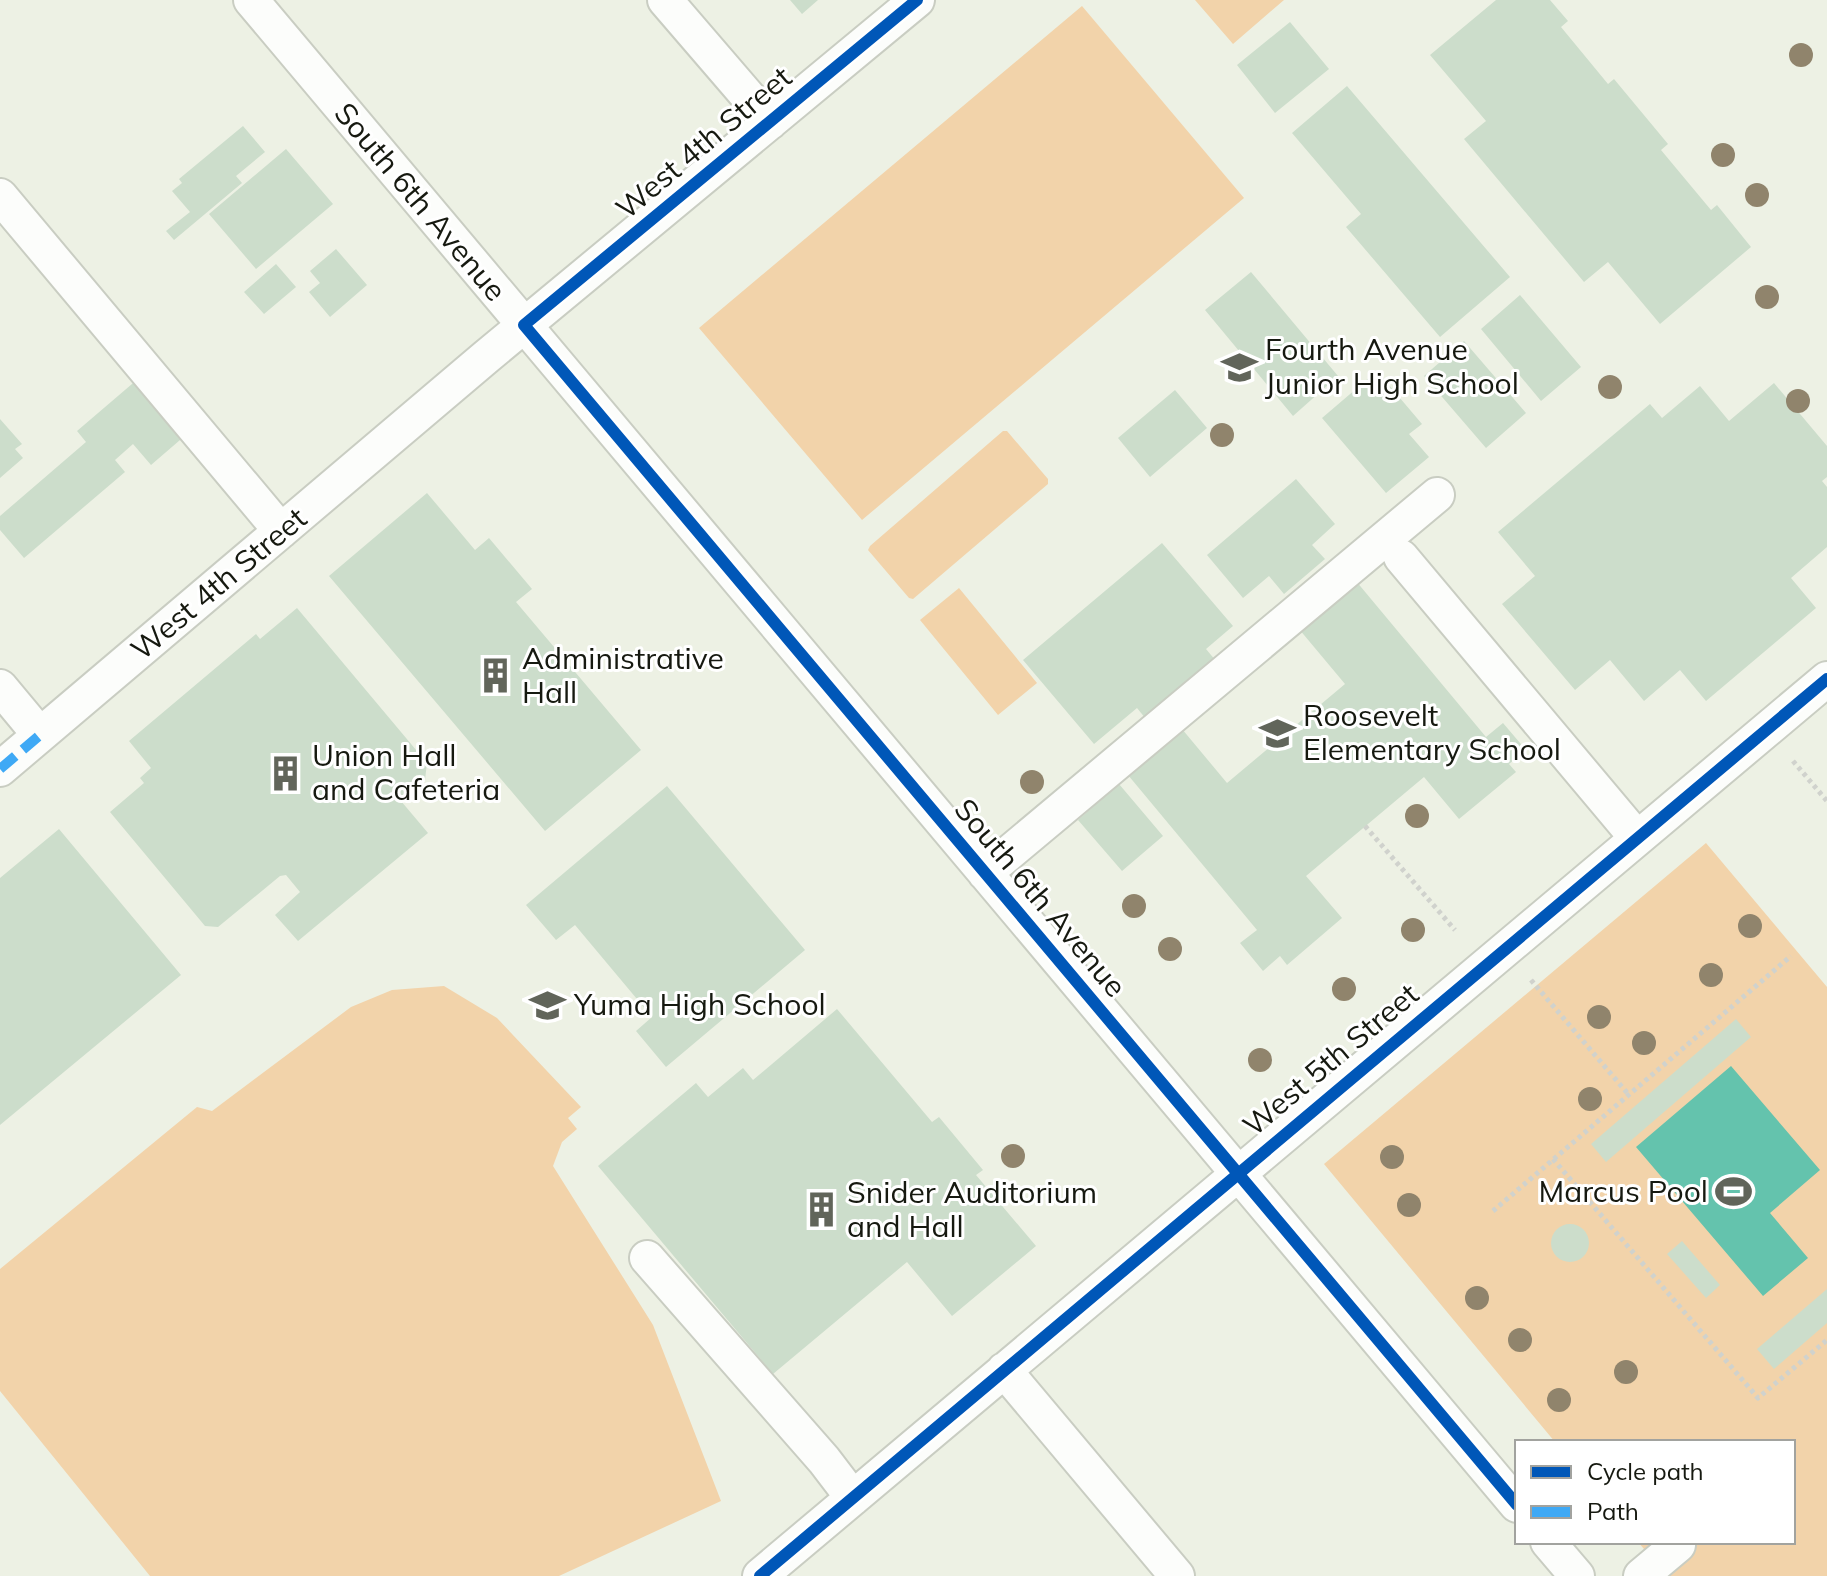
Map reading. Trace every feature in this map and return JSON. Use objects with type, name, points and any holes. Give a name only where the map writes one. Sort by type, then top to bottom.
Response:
[{"type":"street","name":"South 6th Avenue","points":[[251,0],[1515,1503]]},
{"type":"street","points":[[665,0],[770,122]]},
{"type":"street","name":"West 4th Street","points":[[0,769],[524,325],[917,0]]},
{"type":"street","points":[[0,196],[281,531]]},
{"type":"street","points":[[985,873],[1437,495]]},
{"type":"street","points":[[1401,557],[1637,838]]},
{"type":"street","name":"West 5th Street","points":[[760,1576],[1827,679]]},
{"type":"street","points":[[0,687],[40,735]]},
{"type":"street","points":[[647,1258],[824,1460],[853,1498]]},
{"type":"street","points":[[1004,1370],[1177,1576]]},
{"type":"street","points":[[1550,1544],[1577,1576]]},
{"type":"street","points":[[1641,1576],[1678,1545]]},
{"type":"path","points":[[1793,761],[1827,801]]},
{"type":"path","points":[[1365,826],[1455,930]]},
{"type":"path","points":[[1493,1211],[1791,956]]},
{"type":"path","points":[[1531,980],[1629,1095]]},
{"type":"path","points":[[1553,1159],[1758,1398],[1827,1340]]},
{"type":"shaded area","points":[[1195,0],[1284,0],[1233,44]]},
{"type":"shaded area","points":[[1082,6],[1244,198],[862,520],[699,328]]},
{"type":"shaded area","points":[[1003,431],[1007,431],[1048,479],[1048,484],[913,599],[909,598],[868,550],[870,546]]},
{"type":"shaded area","points":[[959,588],[1037,683],[998,715],[920,620]]},
{"type":"shaded area","points":[[1706,843],[1827,987],[1827,1576],[1667,1576],[1640,1544],[1795,1544],[1795,1440],[1553,1440],[1324,1164]]},
{"type":"shaded area","points":[[444,986],[497,1018],[581,1107],[568,1118],[577,1129],[562,1142],[553,1166],[653,1325],[721,1501],[559,1576],[150,1576],[0,1391],[0,1269],[197,1107],[212,1111],[351,1007],[392,990]]},
{"type":"water","name":"Marcus Pool","points":[[1731,1066],[1820,1170],[1770,1213],[1808,1258],[1763,1296],[1636,1147]]},
{"type":"building","points":[[790,0],[818,0],[802,14]]},
{"type":"building","points":[[1496,0],[1550,0],[1568,21],[1561,27],[1608,84],[1614,79],[1668,144],[1661,150],[1711,210],[1717,205],[1751,247],[1660,324],[1608,262],[1584,282],[1464,139],[1486,121],[1430,55]]},
{"type":"building","points":[[1290,22],[1329,69],[1275,113],[1237,65]]},
{"type":"building","points":[[1347,86],[1510,277],[1440,337],[1346,227],[1361,214],[1292,133]]},
{"type":"building","points":[[243,126],[265,152],[236,176],[242,183],[174,240],[166,231],[190,212],[172,191],[182,183],[179,179]]},
{"type":"building","points":[[286,149],[333,204],[256,269],[209,214]]},
{"type":"building","points":[[336,249],[367,285],[330,317],[309,292],[320,283],[310,271]]},
{"type":"building","points":[[276,264],[296,287],[264,314],[244,292]]},
{"type":"building","points":[[1251,272],[1338,376],[1293,416],[1205,310]]},
{"type":"building","points":[[1520,295],[1581,367],[1541,401],[1481,329]]},
{"type":"building","points":[[1464,341],[1526,413],[1486,448],[1424,376]]},
{"type":"building","points":[[1377,371],[1422,424],[1409,434],[1429,457],[1386,493],[1322,418]]},
{"type":"building","points":[[139,378],[187,434],[151,465],[133,444],[115,460],[125,472],[24,558],[0,530],[0,516],[86,442],[77,431]]},
{"type":"building","points":[[1774,383],[1827,446],[1827,477],[1822,481],[1827,487],[1827,547],[1791,578],[1816,608],[1706,701],[1680,670],[1644,701],[1610,660],[1575,690],[1502,604],[1535,576],[1498,532],[1650,404],[1662,418],[1700,386],[1729,421]]},
{"type":"building","points":[[1175,390],[1207,428],[1150,477],[1118,438]]},
{"type":"building","points":[[0,419],[22,444],[15,449],[23,458],[0,478]]},
{"type":"building","points":[[1296,479],[1335,524],[1312,545],[1325,559],[1284,594],[1269,576],[1243,598],[1207,555]]},
{"type":"building","name":"Administrative Hall","points":[[427,493],[475,550],[489,538],[532,589],[516,602],[641,750],[545,831],[329,576]]},
{"type":"building","points":[[1162,543],[1233,626],[1206,649],[1216,661],[1146,719],[1137,708],[1094,744],[1023,660]]},
{"type":"building","points":[[1356,581],[1486,737],[1503,723],[1526,750],[1509,764],[1516,772],[1459,819],[1424,777],[1306,876],[1342,918],[1287,965],[1280,956],[1263,971],[1240,943],[1257,930],[1128,775],[1182,729],[1227,783],[1345,684],[1299,629]]},
{"type":"building","name":"Union Hall and Cafeteria","points":[[297,608],[427,763],[425,780],[401,801],[428,833],[298,941],[275,915],[300,892],[286,875],[280,876],[218,927],[205,926],[110,812],[144,783],[140,778],[151,768],[129,741],[256,634],[260,639]]},
{"type":"building","points":[[1119,784],[1163,836],[1122,871],[1078,820]]},
{"type":"building","points":[[667,786],[805,950],[666,1067],[636,1031],[652,1017],[575,925],[556,940],[526,905]]},
{"type":"building","points":[[59,829],[181,975],[0,1125],[0,878]]},
{"type":"building","name":"Snider Auditorium and Hall","points":[[837,1009],[932,1122],[939,1117],[983,1170],[976,1175],[1036,1246],[952,1316],[907,1262],[773,1374],[598,1166],[696,1083],[708,1097],[743,1068],[753,1080]]},
{"type":"building","points":[[1736,1019],[1751,1037],[1606,1162],[1591,1144]]},
{"type":"building","points":[[1570,1224],[1583,1230],[1589,1243],[1583,1256],[1570,1262],[1557,1256],[1551,1243],[1557,1230]]},
{"type":"building","points":[[1682,1241],[1720,1285],[1706,1298],[1667,1254]]},
{"type":"building","points":[[1827,1289],[1827,1323],[1774,1369],[1757,1349]]},
{"type":"marked path","points":[[0,769],[40,735]]},
{"type":"cycle path","points":[[917,0],[524,325],[1515,1503]]},
{"type":"cycle path","points":[[760,1576],[1827,679]]},
{"type":"place","name":"Fourth Avenue Junior High School","points":[[1239,367]]},
{"type":"place","name":"Administrative Hall","points":[[496,676]]},
{"type":"place","name":"Roosevelt Elementary School","points":[[1277,733]]},
{"type":"place","name":"Union Hall and Cafeteria","points":[[286,773]]},
{"type":"place","name":"Yuma High School","points":[[548,1005]]},
{"type":"place","name":"Marcus Pool","points":[[1734,1192]]},
{"type":"place","name":"Snider Auditorium and Hall","points":[[821,1210]]}]
